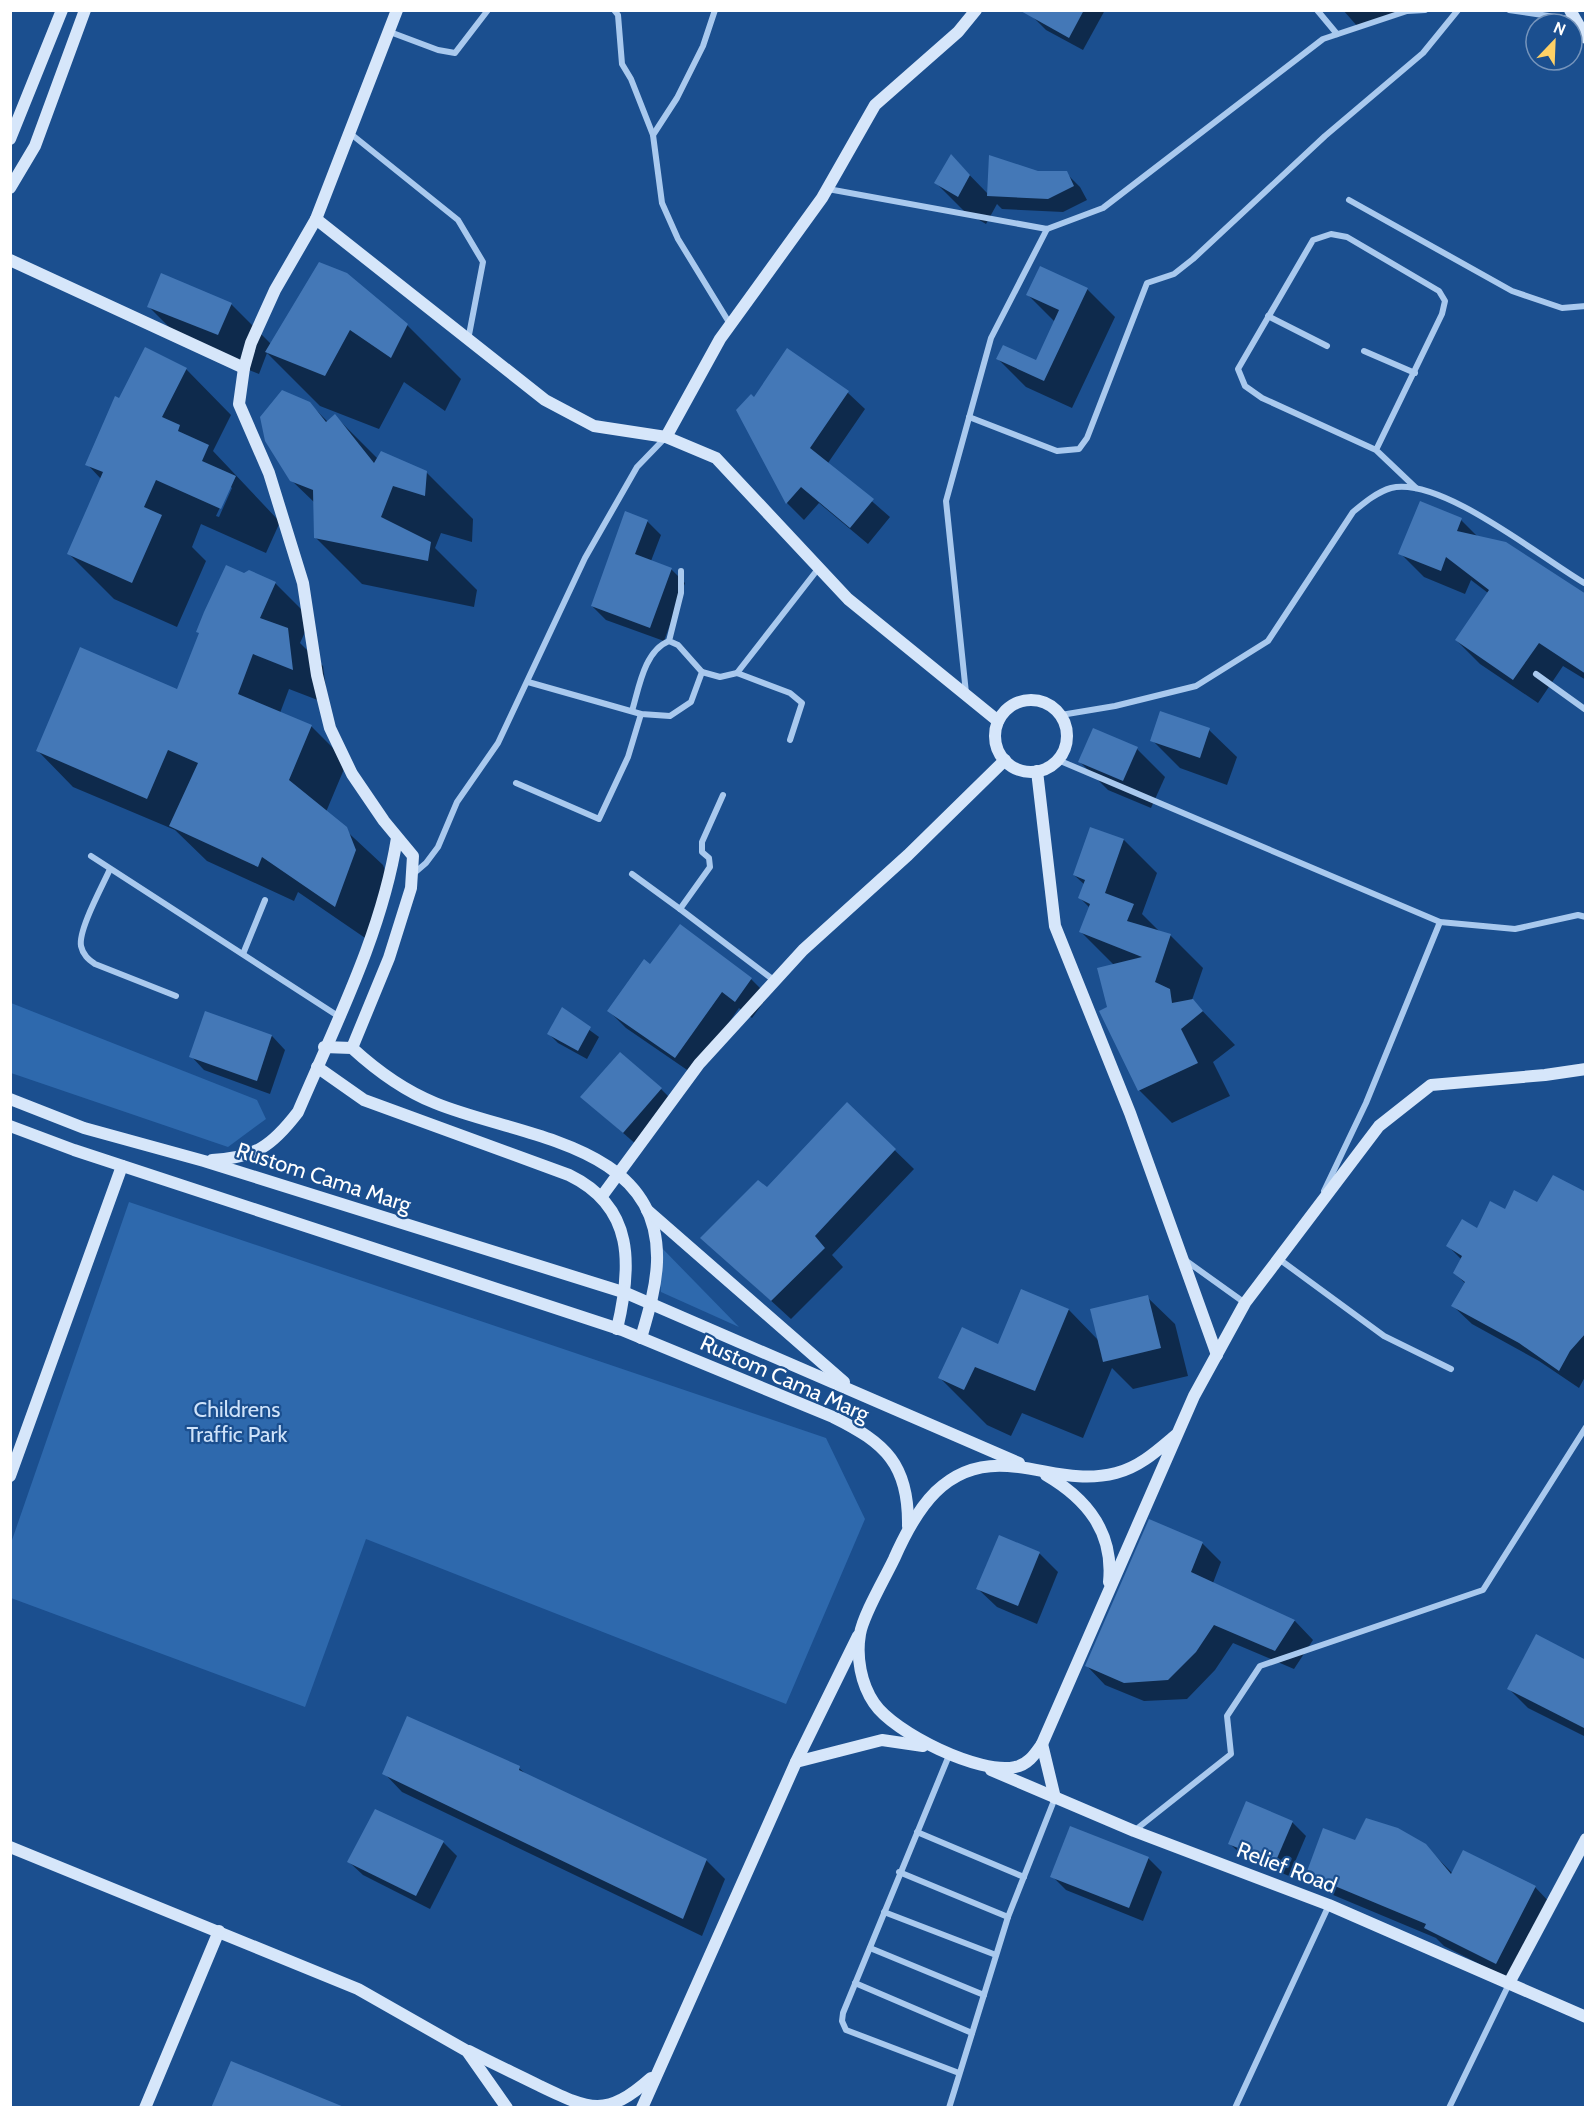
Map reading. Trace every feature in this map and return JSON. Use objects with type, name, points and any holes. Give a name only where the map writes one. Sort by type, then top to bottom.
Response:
[{"type":"street","points":[[11,137],[62,10]]},
{"type":"street","points":[[10,188],[35,146],[85,10]]},
{"type":"street","points":[[352,1048],[388,958],[411,888],[413,856],[397,838],[352,774],[330,728],[317,675],[303,583],[269,473],[239,404],[244,368],[251,343],[274,290],[316,219],[351,134],[397,10]]},
{"type":"street","points":[[390,32],[438,50],[455,52],[488,10]]},
{"type":"street","points":[[614,10],[618,15],[622,64],[632,80],[653,135],[662,204],[678,239],[730,325]]},
{"type":"street","points":[[653,135],[677,98],[703,46],[715,10]]},
{"type":"street","points":[[412,875],[426,863],[438,847],[458,802],[498,743],[585,558],[637,467],[666,437],[730,325],[827,189],[875,105],[958,33],[976,10]]},
{"type":"street","points":[[1317,10],[1337,34]]},
{"type":"street","points":[[827,189],[1047,229],[1103,208],[1323,39],[1407,11],[1425,10]]},
{"type":"street","points":[[969,417],[1057,451],[1079,449],[1087,438],[1147,283],[1174,274],[1193,259],[1324,136],[1422,53],[1458,10]]},
{"type":"street","points":[[1509,10],[1535,12]]},
{"type":"street","points":[[351,134],[458,220],[483,261],[468,340]]},
{"type":"street","points":[[1349,200],[1512,291],[1562,308],[1586,306]]},
{"type":"street","points":[[316,219],[545,400],[594,426],[666,437],[716,458],[848,599],[998,721]]},
{"type":"street","points":[[966,697],[946,501],[991,338],[1047,229]]},
{"type":"street","points":[[1376,450],[1443,314],[1445,302],[1439,291],[1347,237],[1331,234],[1313,240],[1238,369],[1245,386],[1263,398],[1376,450],[1416,488]]},
{"type":"street","points":[[10,260],[244,368]]},
{"type":"street","points":[[1268,316],[1327,346]]},
{"type":"street","points":[[1364,351],[1415,373]]},
{"type":"street","points":[[1061,715],[1115,706],[1196,686],[1268,641],[1353,512],[1371,498],[1392,488],[1416,488],[1443,495],[1586,584]]},
{"type":"street","points":[[737,673],[818,569]]},
{"type":"street","points":[[669,641],[681,593],[681,571]]},
{"type":"street","points":[[632,711],[644,670],[658,645],[669,641],[678,645],[702,672],[720,677],[737,673],[790,693],[802,703],[790,740]]},
{"type":"street","points":[[528,682],[642,714],[670,716],[691,702],[702,672]]},
{"type":"street","points":[[1536,674],[1586,710]]},
{"type":"street","points":[[1030,699],[1042,701],[1061,715],[1067,738],[1058,760],[1037,771],[1014,768],[1005,760],[995,739],[998,721],[1007,708],[1030,699]]},
{"type":"street","points":[[516,783],[600,819],[628,757],[642,714]]},
{"type":"street","points":[[602,1196],[699,1064],[803,950],[908,855],[1005,760]]},
{"type":"street","points":[[1058,760],[1440,922],[1515,929],[1578,915],[1586,917]]},
{"type":"street","points":[[1037,771],[1055,926],[1130,1113],[1217,1355]]},
{"type":"street","points":[[680,909],[710,867],[709,858],[702,852],[702,842],[723,795]]},
{"type":"street","points":[[204,1161],[245,1156],[260,1151],[281,1134],[298,1112],[378,919],[397,838]]},
{"type":"street","points":[[91,856],[338,1016]]},
{"type":"street","points":[[110,869],[80,943],[85,957],[95,964],[176,996]]},
{"type":"street","points":[[632,874],[775,981]]},
{"type":"street","points":[[243,954],[265,900]]},
{"type":"street","points":[[1314,1212],[1366,1103],[1440,922]]},
{"type":"street","points":[[324,1047],[352,1048],[366,1061],[417,1095],[586,1153],[619,1172],[637,1192],[646,1210],[657,1261],[651,1304],[641,1338]]},
{"type":"street","points":[[317,1067],[364,1100],[569,1175],[590,1185],[602,1196],[617,1218],[624,1243],[626,1293],[617,1329]]},
{"type":"street","points":[[860,1632],[861,1675],[875,1704],[903,1731],[971,1761],[1001,1768],[1014,1768],[1028,1761],[1042,1744],[1177,1434],[1245,1303],[1379,1126],[1431,1085],[1545,1075],[1586,1068]]},
{"type":"street","name":"Rustom Cama Marg","points":[[10,1099],[84,1128],[204,1161],[626,1293],[1041,1472],[1073,1491],[1095,1517],[1107,1548],[1110,1570],[1108,1592]]},
{"type":"street","name":"Rustom Cama Marg","points":[[10,1126],[122,1166],[617,1329],[860,1430],[885,1450],[902,1475],[908,1503],[908,1528]]},
{"type":"street","points":[[10,1476],[122,1166]]},
{"type":"street","points":[[646,1210],[854,1390]]},
{"type":"street","points":[[1182,1258],[1245,1303]]},
{"type":"street","points":[[1279,1258],[1384,1336],[1451,1369]]},
{"type":"street","points":[[1134,1831],[1232,1754],[1227,1716],[1260,1666],[1484,1590],[1586,1427]]},
{"type":"street","points":[[1041,1472],[1081,1478],[1117,1473],[1146,1460],[1177,1434]]},
{"type":"street","name":"Rustom Cama Marg","points":[[908,1528],[920,1507],[936,1490],[970,1471],[1008,1466],[1041,1472]]},
{"type":"street","points":[[642,2108],[796,1762],[908,1528]]},
{"type":"street","points":[[796,1762],[882,1740],[903,1741],[950,1752]]},
{"type":"street","points":[[949,2108],[1008,1917],[1055,1798],[1042,1744]]},
{"type":"street","points":[[950,1752],[855,1983],[842,2021],[846,2030],[959,2073]]},
{"type":"street","name":"Relief Road","points":[[971,1761],[1134,1831],[1329,1905],[1586,2017]]},
{"type":"street","points":[[917,1832],[1024,1877]]},
{"type":"street","points":[[1449,2108],[1509,1983],[1586,1839]]},
{"type":"street","points":[[10,1846],[358,1989],[467,2050],[581,2106],[606,2106],[630,2098],[655,2075]]},
{"type":"street","points":[[900,1872],[1008,1917]]},
{"type":"street","points":[[1235,2108],[1329,1905]]},
{"type":"street","points":[[884,1912],[996,1955]]},
{"type":"street","points":[[145,2108],[219,1931]]},
{"type":"street","points":[[870,1948],[984,1995]]},
{"type":"street","points":[[855,1983],[972,2033]]},
{"type":"street","points":[[467,2050],[507,2108]]},
{"type":"green space","points":[[11,1003],[257,1100],[266,1119],[228,1147],[11,1073]]},
{"type":"green space","name":"Childrens Traffic Park","points":[[129,1202],[826,1438],[865,1519],[786,1704],[366,1539],[305,1707],[11,1598],[11,1543]]},
{"type":"green space","points":[[657,1243],[739,1327],[661,1292]]},
{"type":"building","points":[[1019,10],[1084,10],[1069,38]]},
{"type":"building","points":[[951,154],[970,175],[958,197],[934,183]]},
{"type":"building","points":[[989,155],[1038,171],[1067,171],[1074,186],[1048,199],[987,196]]},
{"type":"building","points":[[319,262],[347,273],[408,324],[391,358],[350,330],[325,376],[265,352]]},
{"type":"building","points":[[1040,266],[1088,288],[1044,381],[996,359],[1003,345],[1036,360],[1059,310],[1026,295]]},
{"type":"building","points":[[161,273],[232,303],[218,335],[147,307]]},
{"type":"building","points":[[145,347],[187,368],[162,417],[180,425],[178,431],[209,445],[202,461],[236,476],[221,509],[156,480],[144,507],[162,515],[132,583],[67,554],[103,472],[85,465],[115,396],[119,398]]},
{"type":"building","points":[[787,348],[849,391],[810,448],[874,499],[850,528],[801,487],[786,504],[736,410],[751,394],[754,397]]},
{"type":"building","points":[[282,390],[310,402],[326,422],[335,414],[374,463],[381,451],[427,471],[425,496],[393,486],[381,517],[431,542],[428,561],[314,538],[313,490],[290,481],[265,441],[260,417]]},
{"type":"building","points":[[1420,501],[1462,518],[1457,531],[1506,542],[1586,594],[1586,674],[1539,643],[1513,680],[1455,640],[1489,590],[1446,557],[1441,571],[1398,554]]},
{"type":"building","points":[[625,511],[648,520],[635,554],[672,568],[650,628],[591,606]]},
{"type":"building","points":[[226,565],[244,573],[249,570],[276,582],[260,618],[288,628],[293,670],[253,654],[238,694],[312,725],[289,780],[347,827],[356,850],[335,907],[262,857],[258,867],[169,826],[198,763],[168,750],[147,799],[36,751],[80,647],[177,689],[199,633],[196,632]]},
{"type":"building","points":[[1160,711],[1210,728],[1200,758],[1150,741]]},
{"type":"building","points":[[1093,728],[1138,747],[1123,781],[1078,762]]},
{"type":"building","points":[[1090,827],[1124,839],[1105,893],[1134,904],[1127,921],[1171,934],[1155,982],[1170,989],[1172,1003],[1193,999],[1203,1011],[1181,1029],[1198,1063],[1138,1091],[1099,1011],[1107,1007],[1097,968],[1142,957],[1079,932],[1090,904],[1078,898],[1085,880],[1073,875]]},
{"type":"building","points":[[680,924],[752,978],[735,1002],[722,992],[675,1058],[607,1011],[644,959],[650,964]]},
{"type":"building","points":[[562,1007],[591,1027],[578,1051],[547,1034]]},
{"type":"building","points":[[205,1011],[272,1035],[257,1081],[189,1057]]},
{"type":"building","points":[[620,1052],[662,1088],[623,1133],[580,1097]]},
{"type":"building","points":[[847,1102],[896,1149],[815,1236],[825,1248],[771,1301],[700,1238],[758,1180],[767,1187]]},
{"type":"building","points":[[1553,1175],[1586,1192],[1586,1333],[1570,1351],[1559,1371],[1519,1343],[1451,1306],[1465,1282],[1453,1273],[1462,1256],[1446,1246],[1462,1219],[1477,1228],[1490,1201],[1505,1209],[1514,1190],[1537,1202]]},
{"type":"building","points":[[1021,1289],[1069,1309],[1035,1391],[975,1367],[964,1390],[938,1378],[962,1327],[998,1344]]},
{"type":"building","points":[[1148,1295],[1161,1348],[1103,1362],[1090,1309]]},
{"type":"building","points":[[1149,1519],[1203,1542],[1191,1572],[1295,1620],[1275,1651],[1214,1625],[1196,1652],[1168,1680],[1124,1683],[1085,1666]]},
{"type":"building","points":[[999,1535],[1040,1552],[1018,1606],[976,1589]]},
{"type":"building","points":[[1536,1634],[1586,1660],[1586,1729],[1507,1689]]},
{"type":"building","points":[[407,1716],[520,1766],[519,1770],[707,1859],[683,1919],[382,1774]]},
{"type":"building","points":[[1246,1801],[1293,1821],[1275,1863],[1228,1844]]},
{"type":"building","points":[[375,1809],[444,1841],[416,1896],[347,1862]]},
{"type":"building","points":[[1366,1818],[1398,1828],[1426,1844],[1451,1874],[1463,1850],[1536,1886],[1496,1964],[1424,1928],[1426,1924],[1306,1874],[1323,1828],[1355,1840]]},
{"type":"building","points":[[1070,1826],[1149,1857],[1129,1908],[1050,1877]]},
{"type":"building","points":[[231,2061],[344,2107],[344,2108],[211,2108]]}]
